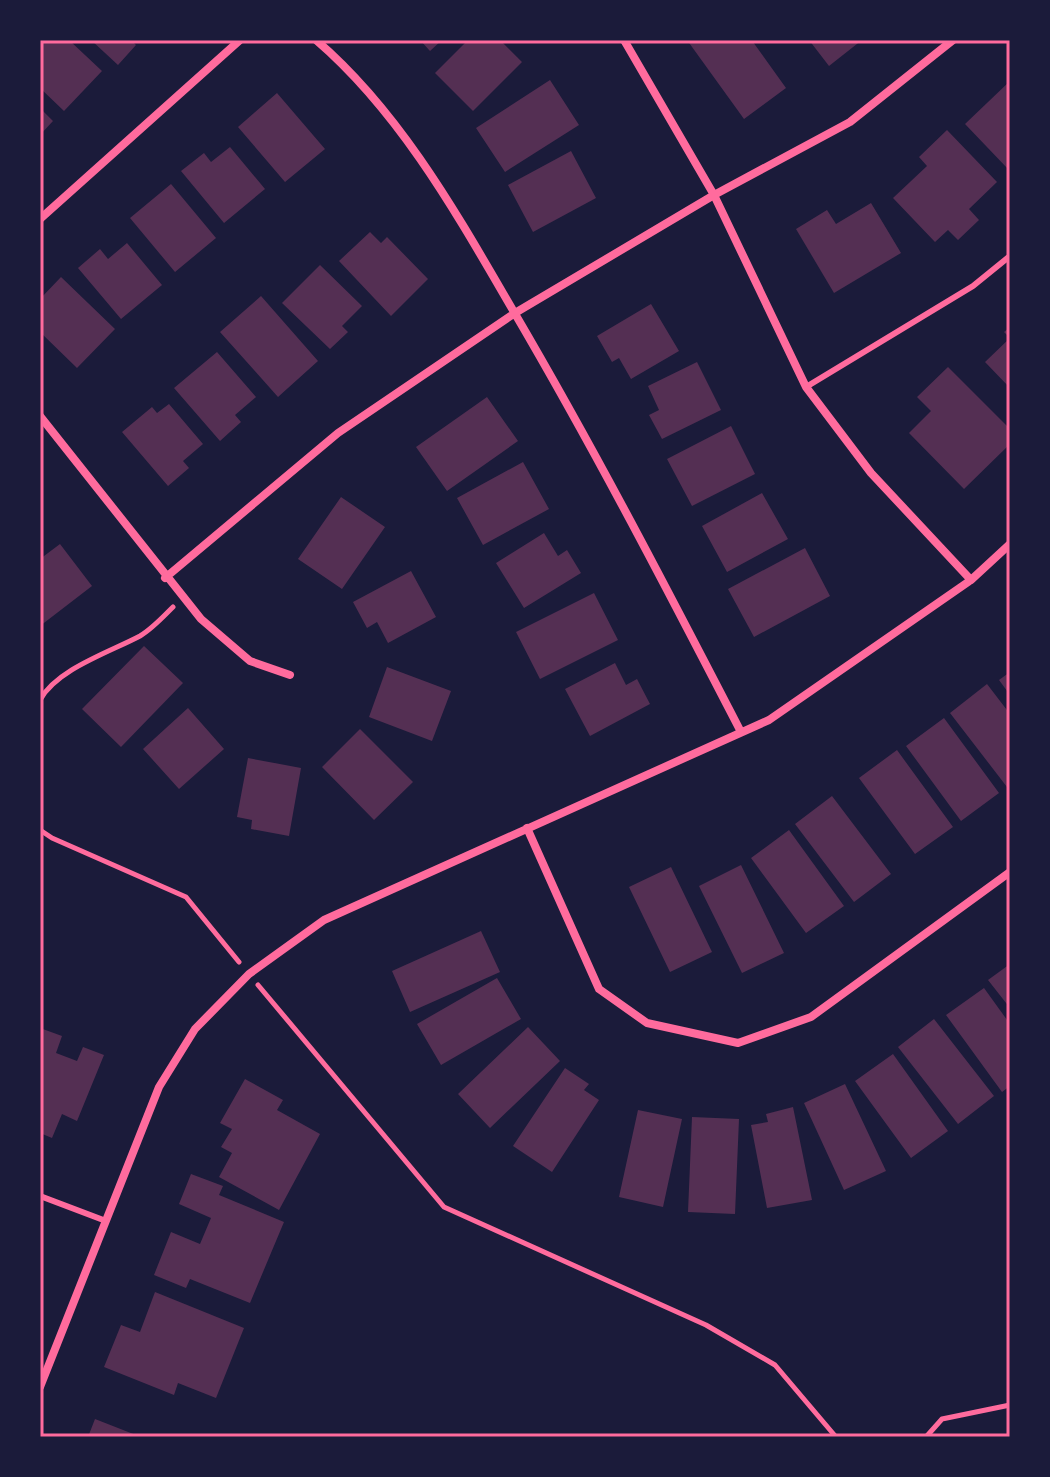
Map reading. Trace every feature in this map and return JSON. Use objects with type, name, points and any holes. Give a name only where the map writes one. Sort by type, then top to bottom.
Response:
[{"type":"street","points":[[40,219],[240,40]]},
{"type":"street","points":[[316,40],[353,72],[449,199],[577,418],[741,732]]},
{"type":"street","points":[[165,578],[338,433],[515,313],[714,195],[850,122],[953,40]]},
{"type":"street","points":[[628,42],[714,195],[806,387],[871,473],[971,580]]},
{"type":"street","points":[[40,416],[183,598],[250,661],[290,675]]},
{"type":"street","points":[[40,1387],[159,1087],[195,1029],[249,974],[324,920],[769,720],[971,580],[1010,544]]},
{"type":"street","points":[[527,828],[599,989],[647,1023],[738,1043],[811,1017],[1010,872]]},
{"type":"lane","points":[[806,387],[973,286],[1010,256]]},
{"type":"lane","points":[[40,1196],[106,1221]]},
{"type":"path","points":[[40,700],[44,692],[83,664],[143,634],[183,598]]},
{"type":"path","points":[[40,830],[186,897],[444,1207],[706,1325],[775,1365],[836,1437]]},
{"type":"path","points":[[926,1437],[942,1419],[1010,1405]]},
{"type":"building","points":[[40,40],[69,40],[102,71],[64,111],[40,88]]},
{"type":"building","points":[[91,40],[131,40],[136,45],[118,65]]},
{"type":"building","points":[[420,40],[442,40],[430,51]]},
{"type":"building","points":[[468,40],[500,40],[522,62],[473,111],[435,73]]},
{"type":"building","points":[[687,40],[756,40],[753,42],[786,88],[744,119]]},
{"type":"building","points":[[809,40],[862,40],[829,66]]},
{"type":"building","points":[[550,80],[579,125],[505,172],[476,128]]},
{"type":"building","points":[[1010,81],[1010,167],[1008,169],[965,124]]},
{"type":"building","points":[[277,93],[325,149],[285,182],[238,127]]},
{"type":"building","points":[[40,108],[53,121],[40,135]]},
{"type":"building","points":[[947,130],[997,182],[969,209],[979,220],[958,240],[948,230],[935,242],[893,198],[927,166],[919,157]]},
{"type":"building","points":[[230,147],[265,189],[224,223],[181,171],[204,153],[211,162]]},
{"type":"building","points":[[571,151],[596,198],[533,232],[508,185]]},
{"type":"building","points":[[171,184],[216,238],[175,272],[130,218]]},
{"type":"building","points":[[871,203],[901,253],[834,293],[796,229],[827,210],[836,224]]},
{"type":"building","points":[[370,232],[381,243],[387,237],[428,279],[391,316],[339,261]]},
{"type":"building","points":[[127,243],[162,285],[121,319],[78,268],[100,249],[108,259]]},
{"type":"building","points":[[320,265],[362,306],[342,326],[348,332],[330,349],[282,303]]},
{"type":"building","points":[[61,277],[115,329],[77,368],[40,332],[40,299]]},
{"type":"building","points":[[261,296],[318,361],[278,397],[220,332]]},
{"type":"building","points":[[651,304],[679,351],[631,379],[619,358],[612,362],[597,336]]},
{"type":"building","points":[[1010,338],[1010,388],[985,362]]},
{"type":"building","points":[[217,352],[256,397],[235,415],[241,422],[220,441],[174,388]]},
{"type":"building","points":[[697,362],[721,410],[662,439],[649,415],[659,410],[648,386]]},
{"type":"building","points":[[948,367],[1010,429],[1010,444],[964,489],[909,433],[931,411],[917,397]]},
{"type":"building","points":[[487,397],[518,441],[447,491],[416,447]]},
{"type":"building","points":[[169,404],[203,444],[183,461],[189,468],[168,486],[122,432],[152,407],[157,413]]},
{"type":"building","points":[[731,426],[755,474],[692,506],[667,459]]},
{"type":"building","points":[[523,462],[549,509],[483,545],[457,498]]},
{"type":"building","points":[[762,493],[788,539],[727,572],[702,526]]},
{"type":"building","points":[[341,497],[385,527],[342,589],[298,559]]},
{"type":"building","points":[[544,533],[558,556],[567,550],[581,573],[524,608],[496,563]]},
{"type":"building","points":[[60,544],[92,586],[40,626],[40,559]]},
{"type":"building","points":[[805,548],[830,596],[754,637],[728,589]]},
{"type":"building","points":[[411,571],[436,617],[388,643],[377,622],[367,628],[353,602]]},
{"type":"building","points":[[594,593],[618,640],[540,679],[516,632]]},
{"type":"building","points":[[144,646],[183,683],[121,747],[82,709]]},
{"type":"building","points":[[615,663],[626,685],[637,679],[650,704],[590,736],[565,689]]},
{"type":"building","points":[[387,667],[451,691],[432,741],[369,717]]},
{"type":"building","points":[[1010,672],[1010,695],[999,680]]},
{"type":"building","points":[[987,684],[1010,714],[1007,787],[950,713]]},
{"type":"building","points":[[188,708],[224,749],[179,789],[143,749]]},
{"type":"building","points":[[944,718],[999,793],[961,821],[906,746]]},
{"type":"building","points":[[360,729],[413,782],[374,820],[322,767]]},
{"type":"building","points":[[897,750],[953,827],[915,854],[859,778]]},
{"type":"building","points":[[248,758],[301,768],[289,836],[251,829],[252,820],[237,817]]},
{"type":"building","points":[[832,796],[891,874],[854,902],[795,824]]},
{"type":"building","points":[[789,830],[844,906],[806,933],[751,858]]},
{"type":"building","points":[[741,865],[784,953],[742,973],[699,886]]},
{"type":"building","points":[[671,867],[712,952],[670,972],[629,887]]},
{"type":"building","points":[[481,931],[500,972],[410,1012],[392,971]]},
{"type":"building","points":[[1010,964],[1010,1008],[988,980]]},
{"type":"building","points":[[497,978],[521,1019],[441,1065],[417,1024]]},
{"type":"building","points":[[984,988],[1010,1024],[1010,1086],[1002,1092],[946,1015]]},
{"type":"building","points":[[934,1019],[994,1096],[958,1124],[898,1047]]},
{"type":"building","points":[[528,1027],[560,1061],[490,1128],[458,1094]]},
{"type":"building","points":[[40,1028],[62,1036],[56,1053],[77,1061],[83,1047],[104,1055],[77,1121],[62,1114],[52,1138],[40,1133]]},
{"type":"building","points":[[893,1054],[948,1131],[911,1158],[855,1081]]},
{"type":"building","points":[[565,1068],[589,1084],[584,1090],[599,1100],[552,1172],[513,1146]]},
{"type":"building","points":[[245,1079],[283,1100],[277,1110],[320,1134],[279,1210],[219,1177],[232,1153],[221,1147],[232,1129],[220,1123]]},
{"type":"building","points":[[845,1084],[886,1171],[844,1190],[804,1103]]},
{"type":"building","points":[[793,1107],[812,1200],[767,1208],[751,1125],[768,1122],[766,1114]]},
{"type":"building","points":[[638,1110],[682,1119],[663,1207],[619,1197]]},
{"type":"building","points":[[692,1117],[739,1119],[735,1214],[688,1212]]},
{"type":"building","points":[[191,1174],[223,1186],[219,1195],[284,1222],[250,1303],[190,1279],[186,1288],[154,1275],[171,1232],[200,1244],[211,1218],[179,1204]]},
{"type":"building","points":[[155,1292],[244,1328],[216,1398],[178,1383],[174,1395],[104,1367],[121,1325],[140,1332]]},
{"type":"building","points":[[95,1419],[141,1437],[88,1437]]}]
